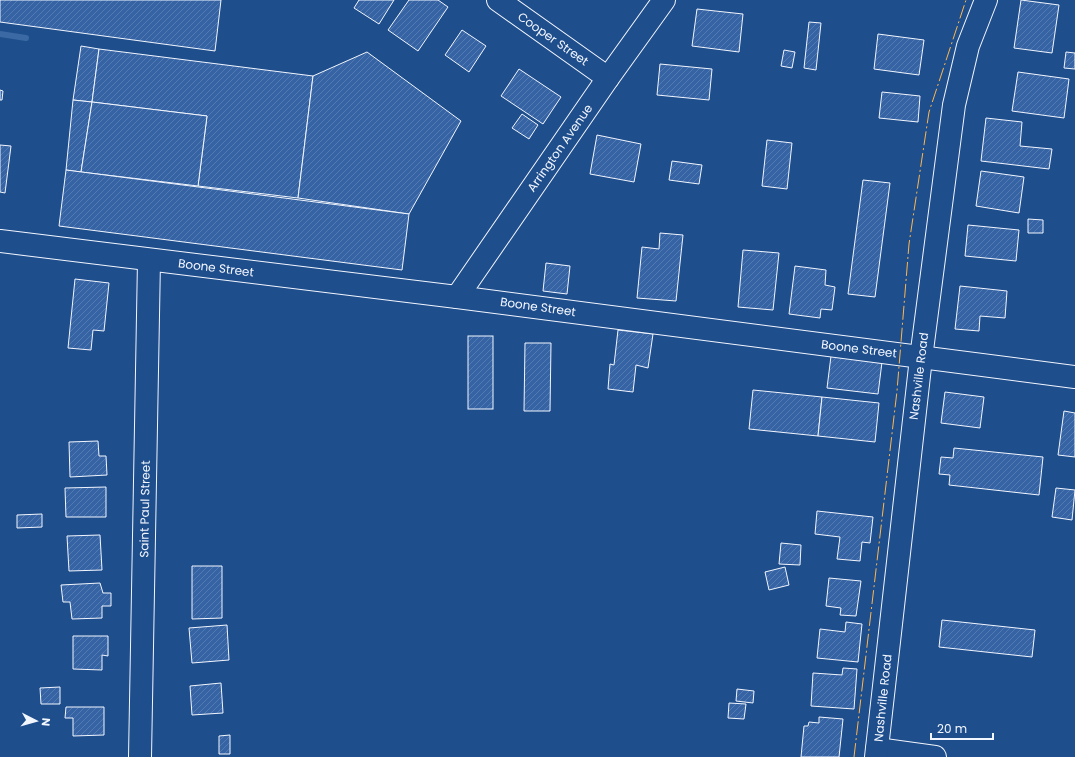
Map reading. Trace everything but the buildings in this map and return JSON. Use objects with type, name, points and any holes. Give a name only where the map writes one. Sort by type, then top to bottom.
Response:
[{"type":"street","name":"Cooper Street","points":[[498,0],[608,78]]},
{"type":"street","name":"Arrington Avenue","points":[[457,297],[608,78],[664,0]]},
{"type":"street","name":"Nashville Road","points":[[877,753],[921,358],[954,105],[968,46],[986,0]]},
{"type":"street","name":"Boone Street","points":[[0,241],[457,297],[1075,377]]},
{"type":"street","name":"Saint Paul Street","points":[[140,757],[149,260]]},
{"type":"street","points":[[877,753],[935,757]]},
{"type":"waterway","points":[[0,34],[26,38]]},
{"type":"power","points":[[854,757],[897,391],[909,244],[929,112],[966,0]]}]
